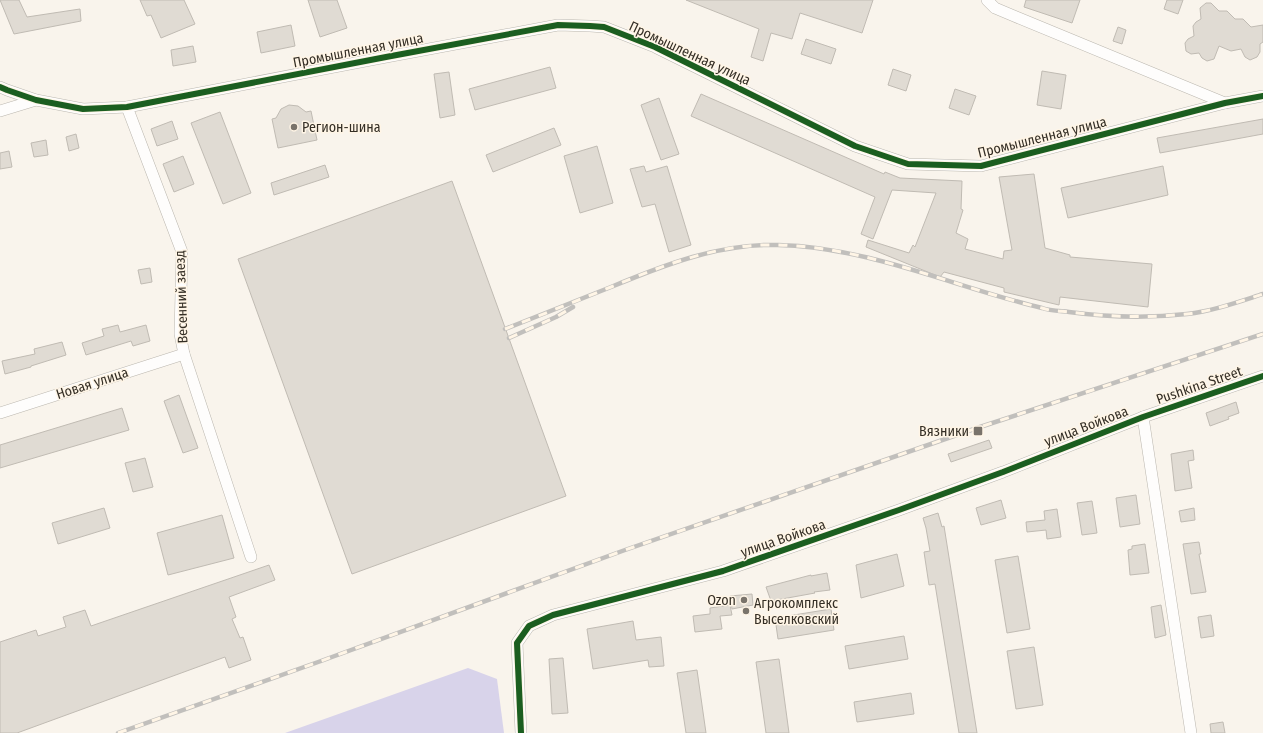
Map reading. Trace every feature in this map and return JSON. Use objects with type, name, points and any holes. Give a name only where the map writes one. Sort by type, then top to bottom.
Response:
[{"type":"street","points":[[987,0],[995,8],[1225,104]]},
{"type":"street","name":"Промышленная улица","points":[[0,87],[36,100],[83,109],[127,107],[558,25],[604,27],[655,47],[855,146],[908,164],[981,166],[1225,104],[1263,96]]},
{"type":"street","points":[[0,111],[36,100]]},
{"type":"street","name":"Весенний заезд","points":[[127,107],[182,252],[180,334],[184,354],[251,557]]},
{"type":"street","name":"Новая улица","points":[[0,413],[184,354]]},
{"type":"street","name":"Pushkina Street","points":[[1190,733],[1143,417],[1263,376]]},
{"type":"street","name":"улица Войкова","points":[[521,733],[517,643],[530,626],[553,615],[723,571],[906,508],[1143,417]]},
{"type":"shaded area","points":[[468,668],[497,679],[504,733],[285,733]]},
{"type":"building","points":[[0,0],[19,0],[27,17],[80,9],[81,21],[14,34]]},
{"type":"building","points":[[140,0],[184,0],[195,24],[161,38],[151,15],[147,16]]},
{"type":"building","points":[[308,0],[337,0],[347,28],[320,37]]},
{"type":"building","points":[[686,0],[873,0],[862,33],[800,13],[792,39],[771,33],[763,61],[751,57],[759,29]]},
{"type":"building","points":[[1026,0],[1080,0],[1072,23],[1024,7]]},
{"type":"building","points":[[1167,0],[1183,0],[1178,14],[1164,9]]},
{"type":"building","points":[[1206,3],[1211,3],[1219,11],[1227,11],[1235,19],[1243,19],[1251,27],[1263,25],[1263,42],[1260,44],[1260,52],[1257,57],[1250,60],[1245,57],[1241,49],[1231,51],[1219,46],[1214,59],[1207,61],[1202,58],[1199,53],[1191,54],[1186,51],[1185,43],[1188,39],[1194,36],[1193,26],[1201,19],[1200,8]]},
{"type":"building","points":[[291,25],[295,46],[261,53],[257,32]]},
{"type":"building","points":[[1118,27],[1126,30],[1122,44],[1113,41]]},
{"type":"building","points":[[806,39],[836,49],[831,64],[801,54]]},
{"type":"building","points":[[193,46],[196,62],[173,66],[171,50]]},
{"type":"building","points":[[550,67],[556,88],[475,110],[469,89]]},
{"type":"building","points":[[893,69],[911,75],[906,91],[888,85]]},
{"type":"building","points":[[1042,71],[1066,75],[1061,109],[1037,105]]},
{"type":"building","points":[[449,72],[455,115],[440,118],[434,74]]},
{"type":"building","points":[[955,89],[976,96],[969,115],[949,108]]},
{"type":"building","points":[[701,94],[884,174],[885,172],[900,178],[962,181],[961,209],[963,210],[956,233],[968,239],[965,249],[1003,259],[1004,251],[1012,250],[999,177],[1034,174],[1045,248],[1070,255],[1070,257],[1152,264],[1148,307],[1060,297],[1059,305],[1004,292],[1004,288],[944,272],[940,277],[866,247],[868,240],[909,253],[913,245],[915,247],[936,193],[892,190],[873,239],[861,234],[875,197],[691,116]]},
{"type":"building","points":[[659,98],[679,154],[661,160],[641,105]]},
{"type":"building","points":[[289,105],[298,106],[306,112],[311,111],[317,140],[278,148],[272,119],[276,118],[281,109]]},
{"type":"building","points":[[220,112],[251,193],[223,204],[191,123]]},
{"type":"building","points":[[1263,119],[1263,134],[1160,153],[1157,138]]},
{"type":"building","points":[[172,121],[178,139],[157,146],[151,129]]},
{"type":"building","points":[[554,128],[561,145],[493,172],[486,155]]},
{"type":"building","points":[[76,134],[79,148],[69,151],[66,137]]},
{"type":"building","points":[[46,140],[48,155],[34,157],[31,143]]},
{"type":"building","points":[[597,146],[613,203],[580,213],[564,156]]},
{"type":"building","points":[[9,151],[12,167],[0,169],[0,153]]},
{"type":"building","points":[[183,156],[194,184],[174,192],[163,164]]},
{"type":"building","points":[[325,165],[329,177],[274,195],[271,183]]},
{"type":"building","points":[[644,166],[646,172],[667,166],[691,245],[669,252],[655,204],[642,207],[630,169]]},
{"type":"building","points":[[1163,166],[1168,195],[1068,218],[1061,188]]},
{"type":"building","points":[[452,181],[566,496],[352,574],[238,259]]},
{"type":"building","points":[[150,268],[152,282],[141,284],[138,270]]},
{"type":"building","points":[[118,325],[120,332],[146,325],[150,341],[133,346],[131,341],[86,355],[82,343],[104,336],[102,329]]},
{"type":"building","points":[[62,342],[66,355],[5,374],[2,361],[35,354],[34,349]]},
{"type":"building","points":[[179,395],[198,448],[183,453],[164,401]]},
{"type":"building","points":[[1236,402],[1239,413],[1228,417],[1229,419],[1210,426],[1206,413]]},
{"type":"building","points":[[122,408],[129,430],[0,468],[0,445]]},
{"type":"building","points":[[989,440],[992,448],[951,462],[948,454]]},
{"type":"building","points":[[1193,450],[1194,460],[1188,461],[1192,488],[1175,491],[1171,454]]},
{"type":"building","points":[[145,458],[153,487],[133,492],[125,463]]},
{"type":"building","points":[[1136,495],[1140,524],[1120,527],[1116,498]]},
{"type":"building","points":[[1001,500],[1006,518],[981,525],[976,508]]},
{"type":"building","points":[[1092,501],[1097,533],[1082,535],[1077,503]]},
{"type":"building","points":[[104,508],[110,528],[58,544],[52,523]]},
{"type":"building","points":[[1194,508],[1195,520],[1181,522],[1179,511]]},
{"type":"building","points":[[1057,509],[1061,537],[1047,539],[1046,530],[1027,532],[1026,522],[1045,520],[1044,511]]},
{"type":"building","points":[[938,513],[942,527],[944,526],[977,733],[959,733],[935,584],[929,585],[924,552],[930,551],[923,518]]},
{"type":"building","points":[[222,515],[234,558],[168,575],[157,533]]},
{"type":"building","points":[[1199,542],[1201,554],[1199,554],[1206,592],[1191,594],[1183,544]]},
{"type":"building","points":[[1145,544],[1149,573],[1130,575],[1128,550],[1132,549],[1132,546]]},
{"type":"building","points":[[897,554],[904,586],[861,598],[856,565]]},
{"type":"building","points":[[1018,556],[1030,629],[1007,633],[995,560]]},
{"type":"building","points":[[269,565],[275,580],[229,597],[236,617],[232,619],[240,638],[243,637],[251,660],[229,668],[225,657],[17,733],[0,733],[0,642],[36,630],[38,636],[66,627],[63,617],[85,610],[91,626]]},
{"type":"building","points":[[827,573],[830,590],[771,601],[766,587],[811,575]]},
{"type":"building","points":[[752,594],[753,605],[732,609],[730,596]]},
{"type":"building","points":[[730,605],[732,615],[720,616],[722,629],[695,632],[693,616],[710,614],[710,608]]},
{"type":"building","points":[[1161,605],[1166,635],[1155,638],[1151,607]]},
{"type":"building","points":[[831,609],[834,630],[778,639],[775,618]]},
{"type":"building","points":[[1211,615],[1214,636],[1201,638],[1198,617]]},
{"type":"building","points":[[633,621],[636,640],[661,637],[664,666],[649,667],[648,660],[593,669],[587,629]]},
{"type":"building","points":[[904,636],[908,659],[849,669],[845,646]]},
{"type":"building","points":[[1034,647],[1043,705],[1016,709],[1007,651]]},
{"type":"building","points":[[563,658],[568,713],[552,714],[549,659]]},
{"type":"building","points":[[779,659],[789,733],[766,733],[756,662]]},
{"type":"building","points":[[697,670],[706,733],[686,733],[677,673]]},
{"type":"building","points":[[911,693],[914,714],[857,722],[854,702]]},
{"type":"building","points":[[1223,722],[1225,733],[1211,733],[1210,724]]},
{"type":"railway","points":[[505,329],[651,271],[693,257],[756,245],[812,247],[845,253],[911,269],[1045,309],[1083,314],[1143,316],[1197,313],[1263,294]]},
{"type":"railway","points":[[509,338],[556,317],[573,307]]},
{"type":"railway","points":[[118,733],[625,550],[977,428],[1263,334]]},
{"type":"cycle path","points":[[0,87],[36,100],[83,109],[127,107],[558,25],[604,27],[655,47],[855,146],[908,164],[981,166],[1225,103],[1263,96]]},
{"type":"cycle path","points":[[521,733],[517,643],[529,626],[553,615],[723,571],[899,510],[1003,472],[1143,417],[1263,376]]},
{"type":"place","name":"Регион-шина","points":[[294,127]]},
{"type":"place","name":"Вязники","points":[[978,431]]},
{"type":"place","name":"Ozon","points":[[744,600]]},
{"type":"place","name":"Агрокомплекс Выселковский","points":[[746,611]]}]
